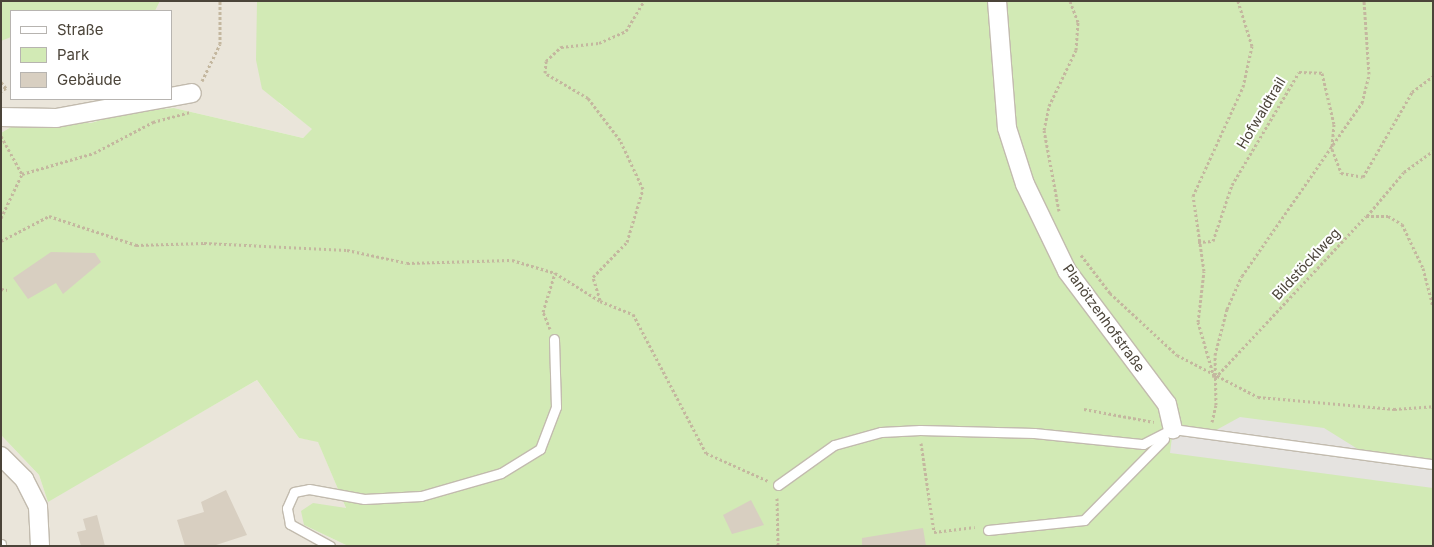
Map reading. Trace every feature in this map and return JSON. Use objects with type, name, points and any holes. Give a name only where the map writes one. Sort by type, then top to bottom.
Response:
[{"type":"street","name":"Planötzenhofstraße","points":[[997,1],[1007,128],[1025,184],[1067,271],[1168,404],[1173,430]]},
{"type":"street","points":[[172,97],[192,93]]},
{"type":"street","points":[[1,117],[56,118],[154,100]]},
{"type":"street","points":[[1,456],[24,479],[38,507],[40,546]]},
{"type":"lane","points":[[330,546],[290,524],[287,508],[294,492],[309,489],[364,499],[421,496],[501,473],[540,449],[556,407],[554,339]]},
{"type":"lane","points":[[778,485],[834,445],[881,432],[920,430],[1034,433],[1143,444],[1173,430],[1433,464]]},
{"type":"lane","points":[[988,530],[1084,520],[1173,430]]},
{"type":"path","points":[[1,218],[22,174],[94,153],[153,122],[191,113],[192,93],[209,72],[220,44],[220,1]]},
{"type":"path","points":[[600,301],[593,277],[627,242],[643,188],[620,140],[588,98],[545,73],[546,61],[561,47],[599,43],[626,31],[644,1]]},
{"type":"path","points":[[1063,219],[1044,130],[1049,106],[1076,50],[1078,22],[1070,1]]},
{"type":"path","name":"Hofwaldtrail","points":[[1215,378],[1198,322],[1204,271],[1198,242],[1193,196],[1243,87],[1252,46],[1238,1]]},
{"type":"path","points":[[1208,434],[1216,405],[1215,378],[1227,310],[1242,276],[1362,103],[1369,74],[1364,1]]},
{"type":"path","name":"Hofwaldtrail","points":[[1198,242],[1213,242],[1232,184],[1299,72],[1322,73],[1334,124],[1332,148],[1341,174],[1363,178],[1412,92],[1433,76]]},
{"type":"path","points":[[1,82],[6,88],[1,91]]},
{"type":"path","points":[[1,136],[22,174]]},
{"type":"path","name":"Bildstöcklweg","points":[[1215,378],[1366,216],[1404,172],[1433,151]]},
{"type":"path","points":[[1,241],[49,216],[136,245],[204,243],[347,250],[406,263],[512,260],[555,273],[600,301],[633,314],[706,453],[778,485],[778,546]]},
{"type":"path","points":[[1366,216],[1388,216],[1402,224],[1423,268],[1433,306]]},
{"type":"path","points":[[1078,249],[1110,294],[1177,355],[1215,378],[1258,397],[1394,409],[1433,406]]},
{"type":"path","points":[[554,339],[543,312],[555,273]]},
{"type":"path","points":[[1,288],[7,290]]},
{"type":"path","points":[[1084,409],[1140,416],[1173,430]]},
{"type":"path","points":[[920,430],[934,532],[972,526],[988,530]]},
{"type":"shaded area","points":[[160,1],[257,1],[279,103],[313,129],[303,138],[174,108],[127,112],[91,123],[19,122],[1,133],[1,41],[10,36],[10,100],[172,100],[172,10],[156,10]]},
{"type":"shaded area","points":[[257,380],[299,438],[318,441],[346,508],[304,525],[348,546],[1,546],[1,435],[39,475],[48,501]]},
{"type":"shaded area","points":[[1240,417],[1324,428],[1369,456],[1433,464],[1433,488],[1170,453],[1173,429],[1209,434]]},
{"type":"green space","points":[[1,1],[160,1],[156,10],[10,10],[10,37],[1,41]]},
{"type":"green space","points":[[257,1],[1433,1],[1433,546],[348,546],[304,525],[301,511],[313,503],[346,508],[318,442],[299,438],[257,380],[48,502],[39,475],[1,435],[1,133],[19,122],[91,123],[127,112],[174,108],[303,138],[312,129],[262,89],[256,60]]},
{"type":"building","points":[[51,252],[95,253],[101,262],[63,294],[56,283],[28,299],[13,278]]},
{"type":"building","points":[[226,490],[247,535],[213,546],[185,546],[177,520],[204,512],[201,502]]},
{"type":"building","points":[[751,500],[764,525],[732,534],[723,515]]},
{"type":"building","points":[[97,515],[105,546],[81,546],[77,532],[86,530],[83,519]]},
{"type":"building","points":[[923,528],[926,546],[862,546],[862,538]]}]
